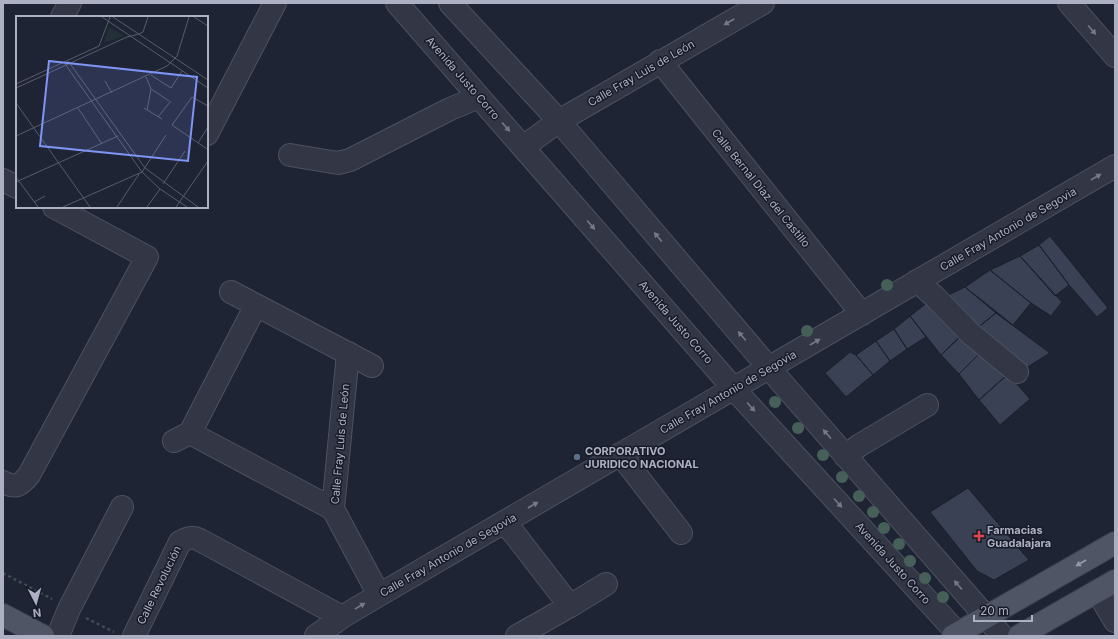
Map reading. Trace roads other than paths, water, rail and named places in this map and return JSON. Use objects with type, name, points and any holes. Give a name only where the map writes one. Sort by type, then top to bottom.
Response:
[{"type":"main road","points":[[957,635],[1115,543]]},
{"type":"main road","points":[[1019,636],[1106,586]]},
{"type":"main road","points":[[3,614],[43,636]]},
{"type":"street","points":[[63,16],[70,3]]},
{"type":"street","points":[[208,132],[275,3]]},
{"type":"street","name":"Avenida Justo Corro","points":[[397,3],[734,389],[957,635]]},
{"type":"street","points":[[450,3],[559,121],[769,368],[1002,636]]},
{"type":"street","name":"Calle Fray Luis de León","points":[[523,147],[559,121],[763,3]]},
{"type":"street","points":[[1068,3],[1115,56]]},
{"type":"street","name":"Calle Bernal Díaz del Castillo","points":[[660,62],[862,314]]},
{"type":"street","points":[[290,155],[338,163],[350,160],[450,109],[480,97]]},
{"type":"street","name":"Calle Fray Antonio de Segovia","points":[[316,636],[342,617],[379,595],[1115,166]]},
{"type":"street","points":[[3,180],[16,186]]},
{"type":"street","points":[[11,483],[29,475],[147,257],[56,208]]},
{"type":"street","points":[[918,281],[971,334],[1016,372]]},
{"type":"street","points":[[231,292],[372,366]]},
{"type":"street","points":[[256,305],[182,437],[333,509]]},
{"type":"street","name":"Calle Fray Luis de León","points":[[348,353],[333,509],[379,595]]},
{"type":"street","points":[[845,456],[860,445],[927,405]]},
{"type":"street","points":[[620,454],[681,533]]},
{"type":"street","points":[[58,636],[70,608],[122,507]]},
{"type":"street","points":[[504,522],[570,606]]},
{"type":"street","name":"Calle Revolución","points":[[134,636],[180,542],[189,538],[200,540],[342,617]]},
{"type":"street","points":[[517,636],[606,584]]},
{"type":"street","points":[[1106,586],[1115,621]]},
{"type":"place","name":"CORPORATIVO JURIDICO NACIONAL","points":[[577,457]]},
{"type":"place","name":"Farmacias Guadalajara","points":[[979,536]]}]
